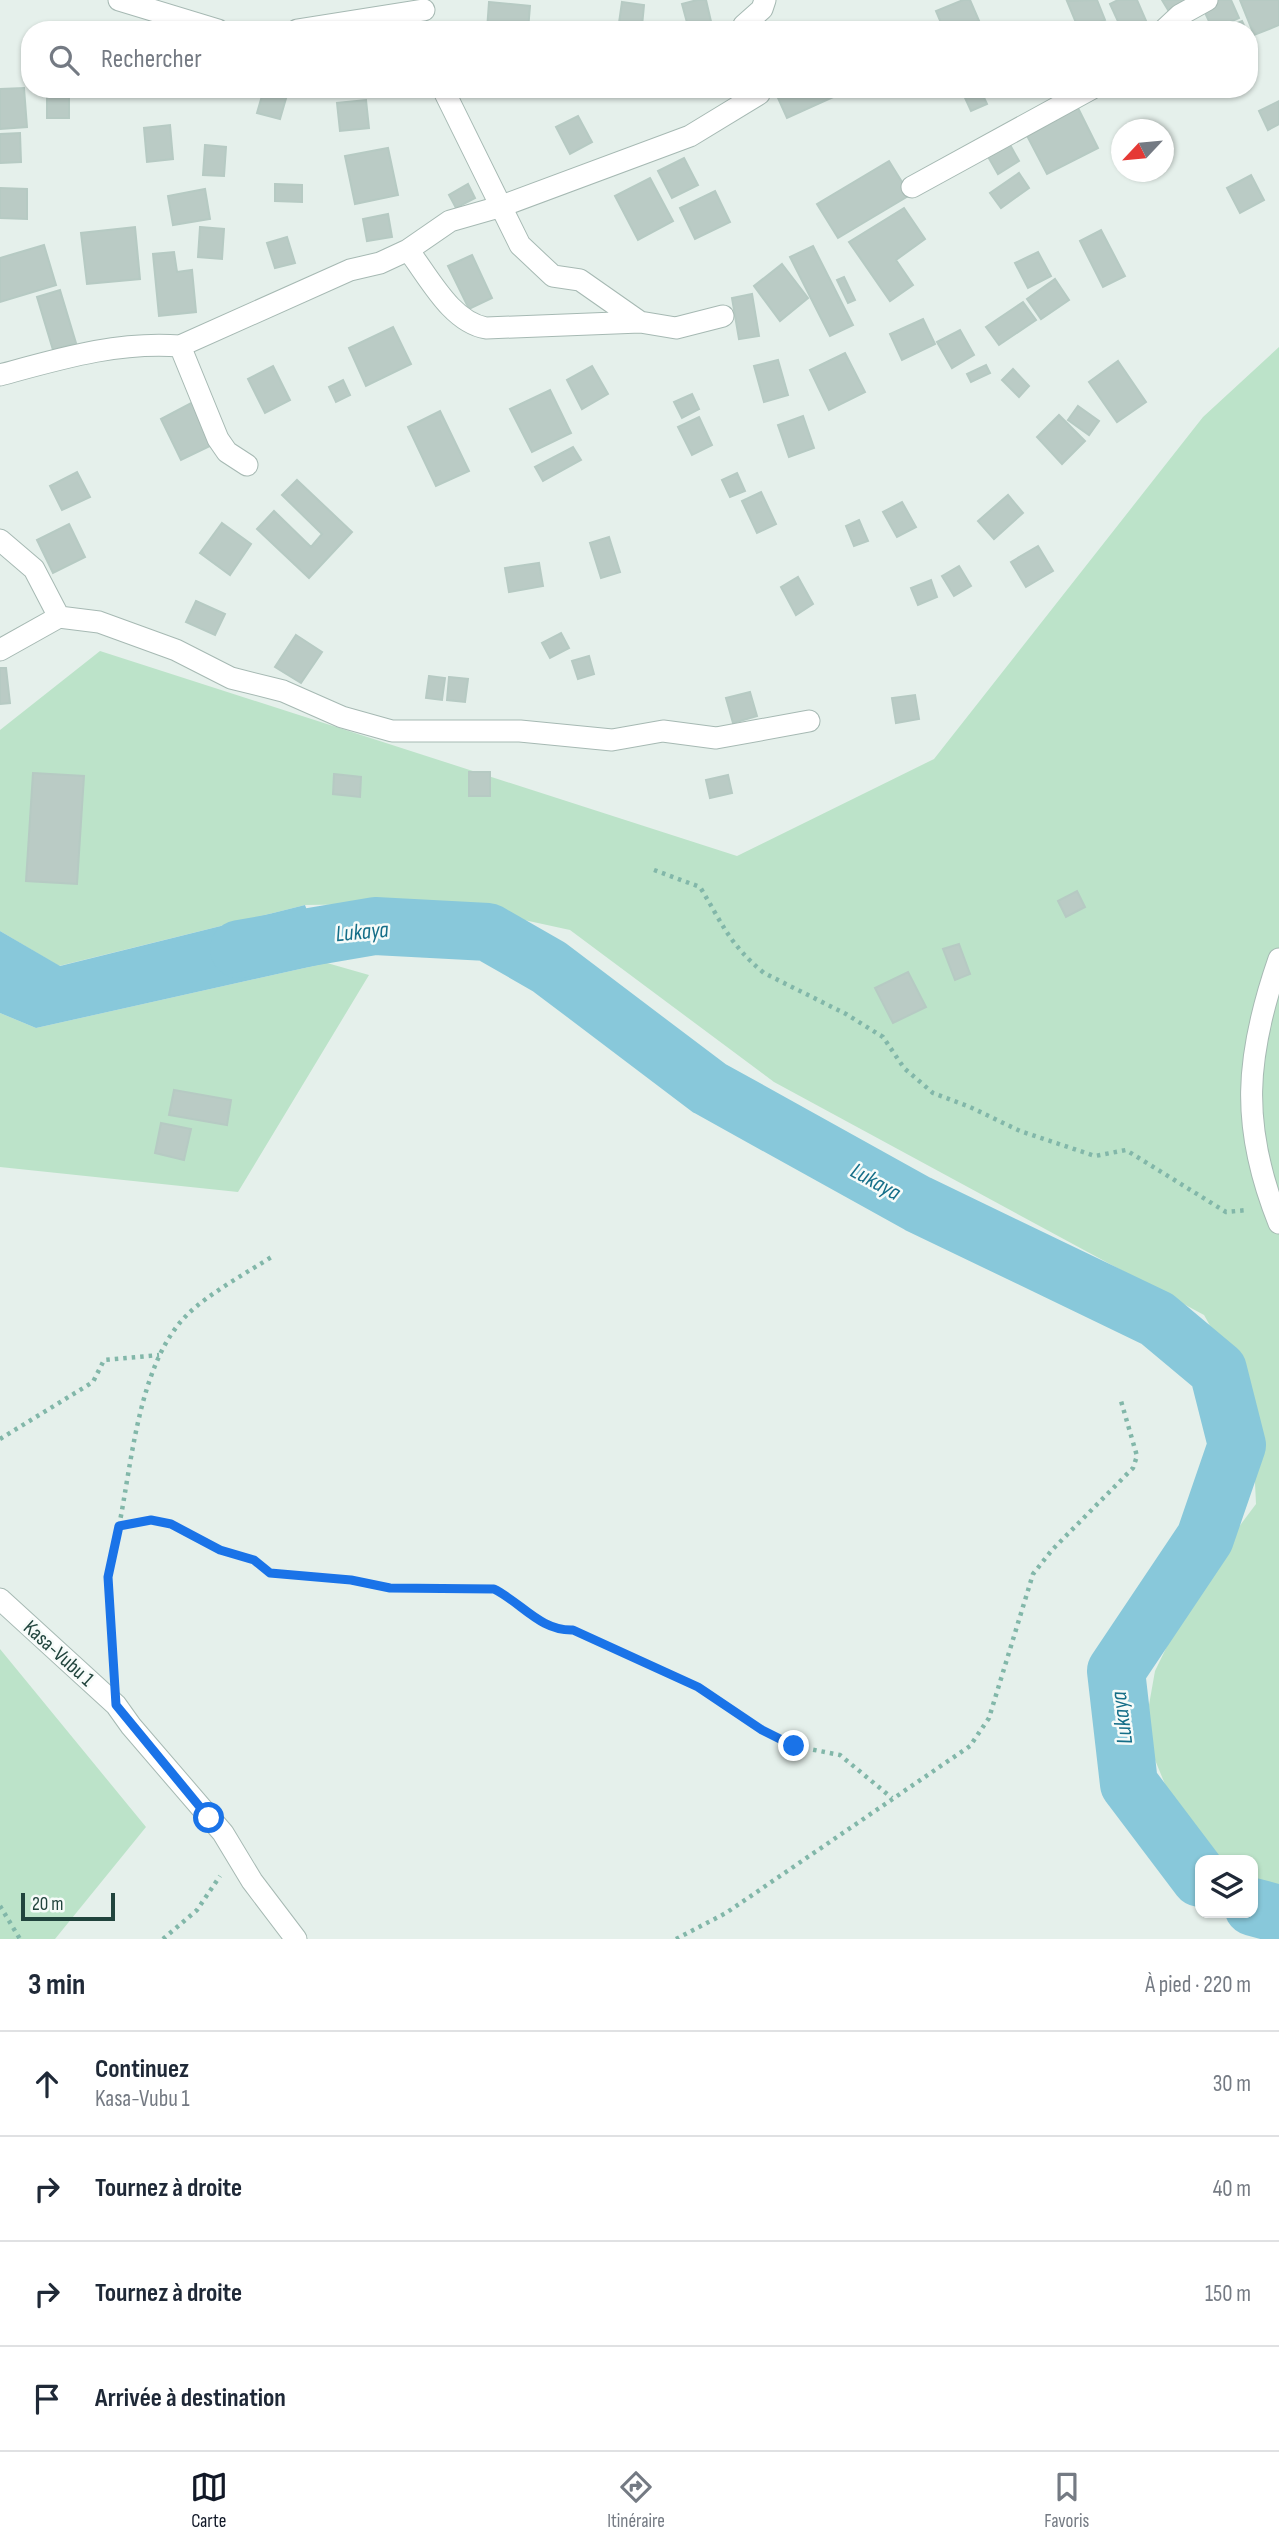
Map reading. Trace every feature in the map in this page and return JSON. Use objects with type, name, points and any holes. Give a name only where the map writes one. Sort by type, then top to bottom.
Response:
[{"type":"street","points":[[119,0],[188,21]]},
{"type":"street","points":[[748,21],[762,9],[765,0]]},
{"type":"street","points":[[1174,21],[1207,0]]},
{"type":"street","points":[[366,21],[427,13]]},
{"type":"street","points":[[447,98],[520,245],[552,276],[580,280],[640,322]]},
{"type":"street","points":[[0,375],[104,349],[152,344],[180,346],[350,270],[380,263],[408,250],[450,221],[499,207],[690,136],[752,98]]},
{"type":"street","points":[[912,187],[1075,98]]},
{"type":"street","points":[[408,250],[460,318],[473,326],[486,328],[640,322],[676,328],[723,316]]},
{"type":"street","points":[[180,346],[218,439],[227,452],[247,466]]},
{"type":"street","points":[[0,540],[34,569],[59,617]]},
{"type":"street","points":[[0,650],[59,617],[99,622],[176,650],[231,678],[284,691],[342,717],[393,731],[520,732],[612,740],[663,731],[716,738],[809,721]]},
{"type":"street","points":[[1275,1214],[1257,1162],[1250,1118],[1258,1037],[1265,1000],[1279,960]]},
{"type":"street","name":"Kasa-Vubu 1","points":[[0,1599],[116,1705],[223,1833],[252,1881],[296,1939]]},
{"type":"path","points":[[654,870],[700,887],[723,930],[753,964],[769,976],[850,1016],[883,1037],[904,1068],[933,1093],[1020,1131],[1095,1156],[1126,1150],[1226,1212],[1275,1214]]},
{"type":"path","points":[[116,1705],[108,1577],[132,1440],[143,1411],[150,1377],[172,1333],[187,1314],[273,1256]]},
{"type":"path","points":[[0,1439],[93,1382],[104,1360],[160,1355]]},
{"type":"path","points":[[676,1939],[726,1913],[970,1746],[989,1718],[1033,1574],[1052,1550],[1133,1468],[1137,1455],[1121,1401]]},
{"type":"path","points":[[119,1526],[151,1520],[171,1524],[220,1550],[254,1560],[270,1573],[351,1580],[390,1588],[494,1589],[508,1596],[538,1621],[560,1630],[573,1630],[698,1687],[762,1730],[794,1746],[840,1755],[892,1798]]},
{"type":"path","points":[[163,1939],[197,1910],[234,1857],[223,1833]]},
{"type":"path","points":[[0,1906],[20,1939]]},
{"type":"green space","points":[[1279,347],[1279,1893],[1258,1891],[1258,1855],[1213,1855],[1178,1816],[1144,1733],[1155,1671],[1199,1580],[1256,1504],[1251,1398],[1204,1315],[774,1082],[570,930],[445,903],[305,905],[59,966],[0,931],[0,730],[100,651],[737,856],[934,759],[1203,417]]},
{"type":"green space","points":[[327,963],[369,975],[238,1192],[0,1167],[0,1013],[36,1028]]},
{"type":"green space","points":[[0,1649],[146,1827],[55,1939],[0,1939]]},
{"type":"water","points":[[305,905],[327,963],[36,1028],[0,1013],[0,931],[60,966]]},
{"type":"building","points":[[706,0],[711,21],[687,21],[682,4]]},
{"type":"building","points":[[963,0],[970,0],[979,21],[940,21],[936,11]]},
{"type":"building","points":[[1097,0],[1105,20],[1075,21],[1067,1]]},
{"type":"building","points":[[1118,0],[1137,0],[1146,21],[1118,21],[1110,4]]},
{"type":"building","points":[[1162,0],[1185,0],[1168,10]]},
{"type":"building","points":[[1209,0],[1231,0],[1239,18],[1232,21],[1209,21],[1201,4]]},
{"type":"building","points":[[1240,0],[1279,0],[1279,25],[1258,33],[1258,21],[1248,21]]},
{"type":"building","points":[[489,2],[530,6],[529,21],[488,21]]},
{"type":"building","points":[[622,2],[644,5],[642,21],[619,21]]},
{"type":"building","points":[[21,88],[21,98],[25,98],[27,127],[0,129],[0,89]]},
{"type":"building","points":[[47,98],[69,98],[69,118],[47,118]]},
{"type":"building","points":[[261,98],[286,98],[280,119],[257,113]]},
{"type":"building","points":[[778,98],[831,98],[787,118]]},
{"type":"building","points":[[965,98],[984,98],[987,104],[971,111]]},
{"type":"building","points":[[366,100],[369,128],[340,131],[337,103]]},
{"type":"building","points":[[1279,101],[1279,124],[1268,130],[1259,111]]},
{"type":"building","points":[[1076,104],[1098,148],[1047,174],[1024,130]]},
{"type":"building","points":[[578,116],[592,142],[570,154],[556,127]]},
{"type":"building","points":[[170,125],[173,159],[147,162],[144,128]]},
{"type":"building","points":[[20,133],[21,162],[0,163],[0,134]]},
{"type":"building","points":[[1009,143],[1019,161],[998,174],[987,155]]},
{"type":"building","points":[[205,145],[226,147],[224,176],[203,175]]},
{"type":"building","points":[[388,148],[398,195],[355,204],[345,156]]},
{"type":"building","points":[[684,158],[698,185],[672,198],[658,171]]},
{"type":"building","points":[[889,161],[910,195],[838,238],[817,204]]},
{"type":"building","points":[[1019,173],[1029,188],[1001,208],[990,193]]},
{"type":"building","points":[[1251,175],[1264,200],[1240,213],[1227,188]]},
{"type":"building","points":[[650,178],[673,221],[638,240],[615,196]]},
{"type":"building","points":[[275,184],[302,185],[302,202],[275,201]]},
{"type":"building","points":[[468,184],[475,198],[456,208],[449,195]]},
{"type":"building","points":[[0,188],[27,189],[27,219],[0,218]]},
{"type":"building","points":[[205,189],[210,219],[173,225],[168,196]]},
{"type":"building","points":[[715,191],[730,222],[695,239],[680,208]]},
{"type":"building","points":[[904,208],[925,239],[896,260],[913,285],[890,301],[849,242]]},
{"type":"building","points":[[388,214],[392,237],[367,241],[363,219]]},
{"type":"building","points":[[135,227],[140,279],[87,284],[81,233]]},
{"type":"building","points":[[200,227],[224,229],[222,259],[198,257]]},
{"type":"building","points":[[1101,230],[1125,276],[1103,287],[1080,241]]},
{"type":"building","points":[[287,237],[295,263],[275,268],[267,243]]},
{"type":"building","points":[[44,245],[56,285],[0,302],[0,258]]},
{"type":"building","points":[[813,246],[853,325],[830,336],[790,257]]},
{"type":"building","points":[[174,252],[177,272],[192,270],[196,312],[159,316],[153,254]]},
{"type":"building","points":[[1038,252],[1051,276],[1028,288],[1015,263]]},
{"type":"building","points":[[472,255],[492,298],[469,309],[448,266]]},
{"type":"building","points":[[782,264],[808,298],[780,321],[754,286]]},
{"type":"building","points":[[844,277],[855,300],[848,303],[837,280]]},
{"type":"building","points":[[1055,279],[1069,300],[1041,319],[1027,299]]},
{"type":"building","points":[[60,290],[76,343],[53,350],[37,297]]},
{"type":"building","points":[[752,294],[759,336],[739,339],[732,298]]},
{"type":"building","points":[[1023,302],[1036,320],[999,345],[986,327]]},
{"type":"building","points":[[923,319],[935,344],[902,360],[890,334]]},
{"type":"building","points":[[393,327],[411,364],[366,386],[349,348]]},
{"type":"building","points":[[960,330],[974,355],[952,368],[937,342]]},
{"type":"building","points":[[845,353],[865,392],[829,410],[810,370]]},
{"type":"building","points":[[778,360],[788,395],[764,402],[754,366]]},
{"type":"building","points":[[1118,361],[1146,402],[1117,422],[1089,382]]},
{"type":"building","points":[[986,365],[990,373],[971,382],[967,374]]},
{"type":"building","points":[[273,366],[290,400],[265,413],[248,379]]},
{"type":"building","points":[[592,366],[608,394],[582,409],[567,380]]},
{"type":"building","points":[[1013,369],[1029,386],[1019,397],[1002,380]]},
{"type":"building","points":[[343,380],[350,395],[336,402],[329,387]]},
{"type":"building","points":[[550,390],[571,433],[532,452],[510,409]]},
{"type":"building","points":[[692,394],[699,409],[682,418],[674,402]]},
{"type":"building","points":[[193,402],[214,444],[181,460],[161,419]]},
{"type":"building","points":[[1078,406],[1099,421],[1089,435],[1068,420]]},
{"type":"building","points":[[440,411],[469,471],[436,486],[408,427]]},
{"type":"building","points":[[1059,415],[1085,441],[1062,464],[1037,437]]},
{"type":"building","points":[[803,416],[814,448],[789,457],[778,425]]},
{"type":"building","points":[[699,417],[712,445],[692,455],[678,427]]},
{"type":"building","points":[[573,447],[581,460],[543,481],[535,467]]},
{"type":"building","points":[[77,472],[90,497],[62,510],[50,486]]},
{"type":"building","points":[[737,473],[745,491],[730,497],[722,480]]},
{"type":"building","points":[[297,480],[352,532],[309,578],[257,529],[274,511],[311,547],[322,534],[282,495]]},
{"type":"building","points":[[761,492],[776,524],[757,533],[742,501]]},
{"type":"building","points":[[1008,495],[1023,513],[994,539],[978,521]]},
{"type":"building","points":[[902,502],[916,527],[897,537],[883,512]]},
{"type":"building","points":[[859,520],[868,541],[854,546],[846,526]]},
{"type":"building","points":[[222,523],[251,544],[230,575],[200,553]]},
{"type":"building","points":[[69,524],[85,557],[53,573],[37,540]]},
{"type":"building","points":[[609,537],[620,572],[601,578],[590,543]]},
{"type":"building","points":[[1038,546],[1053,571],[1026,587],[1011,562]]},
{"type":"building","points":[[539,563],[543,586],[509,592],[505,568]]},
{"type":"building","points":[[959,566],[971,586],[954,596],[942,576]]},
{"type":"building","points":[[798,577],[813,604],[796,615],[781,587]]},
{"type":"building","points":[[931,580],[937,597],[918,605],[911,588]]},
{"type":"building","points":[[196,601],[225,614],[215,635],[186,622]]},
{"type":"building","points":[[561,633],[569,648],[550,658],[542,643]]},
{"type":"building","points":[[296,635],[322,652],[301,683],[275,667]]},
{"type":"building","points":[[589,656],[594,674],[578,679],[572,661]]},
{"type":"building","points":[[0,668],[6,668],[10,703],[0,704]]},
{"type":"building","points":[[429,676],[445,678],[442,700],[426,698]]},
{"type":"building","points":[[449,677],[468,679],[465,702],[447,700]]},
{"type":"building","points":[[750,692],[757,716],[733,723],[726,698]]},
{"type":"building","points":[[915,695],[919,719],[896,723],[892,698]]},
{"type":"building","points":[[469,772],[490,772],[490,796],[469,796]]},
{"type":"building","points":[[33,773],[84,776],[77,884],[26,881]]},
{"type":"building","points":[[334,774],[361,777],[360,797],[333,794]]},
{"type":"building","points":[[728,775],[732,793],[710,798],[706,780]]},
{"type":"building","points":[[1077,891],[1085,907],[1066,917],[1058,901]]},
{"type":"building","points":[[959,944],[970,974],[955,980],[943,949]]},
{"type":"building","points":[[908,972],[926,1007],[893,1023],[875,988]]},
{"type":"building","points":[[174,1090],[231,1100],[227,1125],[169,1115]]},
{"type":"building","points":[[161,1123],[191,1129],[184,1160],[155,1153]]},
{"type":"waterway","name":"Lukaya","points":[[239,949],[375,926],[488,932],[549,967],[709,1088],[918,1204],[1157,1319],[1218,1370],[1237,1445],[1205,1538],[1116,1671],[1129,1784],[1195,1871]]},
{"type":"waterway","name":"Lukaya","points":[[1258,1908],[1279,1914]]},
{"type":"route","points":[[209,1818],[116,1705],[108,1577],[119,1526],[151,1520],[171,1524],[220,1550],[247,1556],[270,1573],[351,1580],[390,1588],[494,1589],[508,1596],[538,1621],[560,1630],[573,1630],[698,1687],[762,1730],[794,1746]]}]
